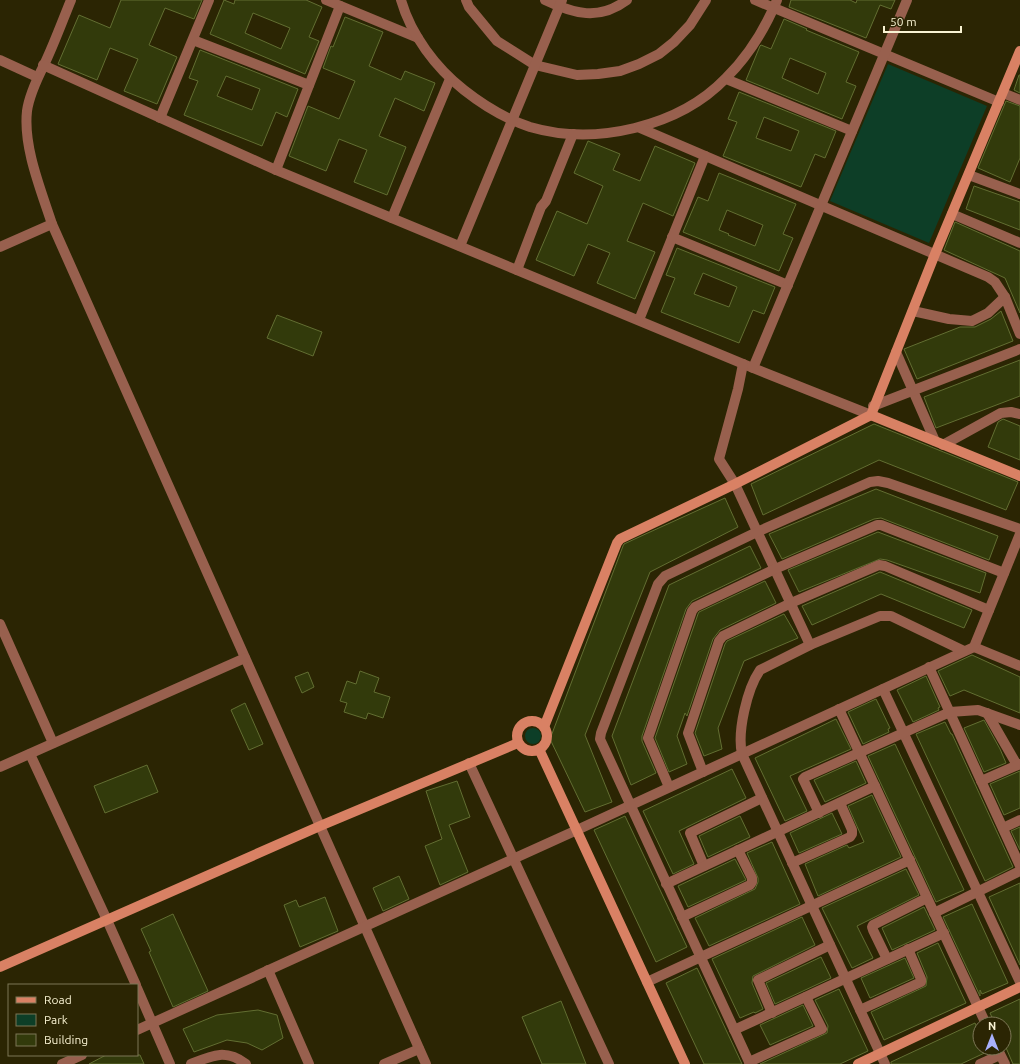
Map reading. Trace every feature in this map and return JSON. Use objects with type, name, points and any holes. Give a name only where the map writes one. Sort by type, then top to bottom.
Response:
[{"type":"street","points":[[71,0],[37,77],[27,111],[30,153],[52,224],[426,1064]]},
{"type":"street","points":[[160,118],[209,0]]},
{"type":"street","points":[[326,0],[418,38]]},
{"type":"street","points":[[401,0],[418,38],[433,59],[450,79],[479,102],[512,119],[530,126],[573,134],[597,134],[640,128],[664,120],[686,109],[726,79],[752,48],[775,4]]},
{"type":"street","points":[[466,0],[469,7],[497,41],[535,65],[577,74],[598,74],[620,71],[659,54],[674,42],[690,25],[706,0]]},
{"type":"street","points":[[545,0],[560,3],[572,11],[588,13],[603,12],[617,8],[627,0]]},
{"type":"street","points":[[755,0],[775,4],[884,54],[1001,97],[1020,100]]},
{"type":"street","points":[[753,368],[907,0]]},
{"type":"street","points":[[460,246],[560,3]]},
{"type":"street","points":[[276,170],[340,6]]},
{"type":"street","points":[[193,40],[309,85]]},
{"type":"street","points":[[872,411],[935,254],[1020,52]]},
{"type":"street","points":[[0,60],[37,77]]},
{"type":"street","points":[[43,65],[276,170],[743,364],[872,411],[939,443],[1020,476]]},
{"type":"street","points":[[392,218],[450,79]]},
{"type":"street","points":[[726,79],[852,131]]},
{"type":"street","points":[[640,128],[988,277],[994,282],[1005,297],[1020,334]]},
{"type":"street","points":[[517,270],[573,134]]},
{"type":"street","points":[[639,320],[705,156]]},
{"type":"street","points":[[969,175],[1020,194]]},
{"type":"street","points":[[952,214],[1020,243]]},
{"type":"street","points":[[0,247],[52,224]]},
{"type":"street","points":[[672,237],[788,285]]},
{"type":"street","points":[[913,311],[949,319],[972,321],[988,313],[1005,297]]},
{"type":"street","points":[[544,727],[617,543],[620,539],[735,484],[872,411],[913,391],[1020,349]]},
{"type":"street","points":[[896,352],[913,391],[939,443]]},
{"type":"street","points":[[743,364],[738,389],[719,459],[735,484],[810,645]]},
{"type":"street","points":[[939,443],[1001,413],[1011,412],[1020,414]]},
{"type":"street","points":[[806,997],[822,1029],[749,1063],[600,739],[658,584],[665,576],[757,532],[870,482],[878,481],[888,483],[1020,529]]},
{"type":"street","points":[[669,787],[648,738],[693,609],[775,568],[877,525],[881,525],[1004,573]]},
{"type":"street","points":[[974,647],[1020,534]]},
{"type":"street","points":[[703,772],[688,734],[719,641],[723,636],[791,603],[879,566],[885,566],[989,610]]},
{"type":"street","points":[[885,1064],[742,754],[740,739],[744,709],[756,675],[760,670],[810,645],[880,616],[891,616],[964,651]]},
{"type":"street","points":[[0,624],[53,743]]},
{"type":"street","points":[[138,1030],[577,830],[964,651],[974,647],[1020,666]]},
{"type":"street","points":[[0,767],[245,658]]},
{"type":"street","points":[[929,667],[1020,866]]},
{"type":"street","points":[[882,689],[1020,982]]},
{"type":"street","points":[[839,709],[982,1016]]},
{"type":"street","points":[[819,813],[803,779],[805,777],[950,712],[978,710],[1020,725]]},
{"type":"street","points":[[981,781],[1018,765],[986,713]]},
{"type":"street","points":[[534,722],[544,727],[546,732],[546,742],[540,749],[535,751],[525,750],[518,743],[518,732],[524,724],[534,722]]},
{"type":"street","points":[[0,967],[320,826],[518,743]]},
{"type":"street","points":[[540,749],[685,1064]]},
{"type":"street","points":[[30,754],[135,984]]},
{"type":"street","points":[[469,763],[609,1064]]},
{"type":"street","points":[[666,884],[876,786]]},
{"type":"street","points":[[704,866],[690,833],[762,798]]},
{"type":"street","points":[[792,863],[850,837],[852,830],[840,803]]},
{"type":"street","points":[[1002,828],[1020,820]]},
{"type":"street","points":[[682,918],[750,885],[752,878],[738,850]]},
{"type":"street","points":[[647,982],[910,860]]},
{"type":"street","points":[[934,912],[1020,871]]},
{"type":"street","points":[[887,959],[873,930],[873,925],[927,898]]},
{"type":"street","points":[[734,1030],[944,933]]},
{"type":"street","points":[[772,1013],[758,980],[830,945]]},
{"type":"street","points":[[860,1010],[921,982],[922,979],[908,949]]},
{"type":"street","points":[[268,970],[309,1064]]},
{"type":"street","points":[[858,1064],[1020,987]]},
{"type":"street","points":[[138,991],[170,1064]]},
{"type":"street","points":[[384,1064],[420,1049]]},
{"type":"street","points":[[191,1064],[209,1056],[223,1054],[237,1057],[246,1064]]},
{"type":"street","points":[[62,1064],[80,1056]]},
{"type":"street","points":[[980,1064],[1001,1056]]},
{"type":"green space","points":[[888,64],[987,106],[929,243],[830,201]]},
{"type":"green space","points":[[530,728],[536,728],[541,733],[539,742],[536,744],[530,744],[525,739],[525,733]]},
{"type":"building","points":[[121,0],[202,0],[194,19],[165,8],[149,45],[177,57],[157,104],[124,91],[138,59],[110,48],[97,80],[58,64],[79,15],[110,28]]},
{"type":"building","points":[[224,0],[234,4],[235,0],[306,0],[322,7],[309,37],[319,41],[305,74],[210,34]],"holes":[[[253,13],[290,28],[281,49],[245,33]]]},
{"type":"building","points":[[791,0],[850,0],[856,3],[857,0],[895,0],[891,9],[880,5],[866,38],[789,7]]},
{"type":"building","points":[[345,17],[383,32],[369,66],[401,80],[405,71],[435,83],[424,111],[395,98],[379,136],[406,147],[387,195],[354,182],[367,150],[339,139],[326,171],[289,156],[308,106],[339,119],[355,81],[323,68],[331,46],[333,47]]},
{"type":"building","points":[[784,19],[807,29],[806,30],[859,52],[846,82],[856,86],[842,119],[746,80],[760,46],[761,45],[771,49]],"holes":[[[790,58],[826,73],[818,94],[782,78]]]},
{"type":"building","points":[[200,50],[298,89],[287,117],[276,112],[262,146],[184,115],[198,81],[189,78]],"holes":[[[226,76],[260,89],[252,110],[217,96]]]},
{"type":"building","points":[[1020,75],[1020,93],[1014,90]]},
{"type":"building","points":[[739,92],[836,131],[825,158],[815,154],[801,187],[723,156],[737,122],[728,119]],"holes":[[[764,117],[799,131],[791,151],[756,138]]]},
{"type":"building","points":[[1006,101],[1020,106],[1020,158],[1010,182],[978,168]]},
{"type":"building","points":[[588,141],[620,154],[613,170],[640,181],[655,146],[695,163],[673,216],[643,203],[627,241],[655,252],[635,299],[597,283],[610,253],[588,244],[574,276],[536,260],[557,211],[587,224],[603,186],[574,173]]},
{"type":"building","points":[[719,173],[796,204],[783,234],[793,238],[779,271],[683,232],[698,197],[708,201]],"holes":[[[727,210],[763,225],[755,246],[719,230]]]},
{"type":"building","points":[[974,186],[1020,202],[1020,230],[966,209]]},
{"type":"building","points":[[955,222],[1020,251],[1020,313],[1005,278],[944,250]]},
{"type":"building","points":[[677,248],[775,287],[764,314],[753,310],[739,343],[661,312],[675,278],[666,275]],"holes":[[[703,273],[737,287],[729,307],[694,294]]]},
{"type":"building","points":[[1001,311],[1013,341],[917,379],[904,349],[960,327],[975,327],[991,319]]},
{"type":"building","points":[[277,315],[322,332],[313,356],[267,338]]},
{"type":"building","points":[[1020,360],[1020,396],[936,428],[924,397]]},
{"type":"building","points":[[1003,419],[1020,426],[1020,460],[988,447],[998,422]]},
{"type":"building","points":[[874,424],[1018,482],[1006,510],[879,460],[763,515],[751,484]]},
{"type":"building","points":[[876,489],[998,536],[989,560],[881,518],[874,519],[782,559],[769,534]]},
{"type":"building","points":[[725,498],[738,527],[650,572],[585,735],[612,802],[585,812],[550,739],[623,546],[624,544]]},
{"type":"building","points":[[878,532],[986,573],[980,593],[887,560],[880,559],[799,592],[788,570]]},
{"type":"building","points":[[750,546],[761,568],[692,601],[686,609],[642,736],[642,741],[656,773],[631,785],[612,736],[669,585]]},
{"type":"building","points":[[880,572],[972,610],[964,628],[881,594],[812,625],[802,606]]},
{"type":"building","points":[[765,581],[776,603],[720,630],[713,639],[687,716],[685,713],[677,736],[687,764],[669,772],[655,738],[699,612]]},
{"type":"building","points":[[784,614],[798,638],[744,661],[718,728],[722,749],[704,756],[695,733],[725,644],[727,641]]},
{"type":"building","points":[[972,655],[1020,677],[1020,713],[964,690],[950,696],[938,671]]},
{"type":"building","points":[[360,671],[379,678],[374,692],[390,697],[383,718],[368,713],[366,719],[344,712],[347,703],[340,701],[347,681],[356,684]]},
{"type":"building","points":[[308,672],[314,687],[302,693],[295,677]]},
{"type":"building","points":[[926,676],[940,707],[938,708],[939,710],[913,722],[897,690]]},
{"type":"building","points":[[876,699],[890,728],[888,729],[889,732],[863,744],[848,712]]},
{"type":"building","points":[[245,703],[263,744],[249,750],[231,710]]},
{"type":"building","points":[[836,719],[851,749],[790,776],[807,811],[785,821],[755,758]]},
{"type":"building","points":[[984,720],[1006,763],[984,772],[964,728]]},
{"type":"building","points":[[945,722],[952,734],[1013,867],[985,881],[916,734]]},
{"type":"building","points":[[895,744],[964,890],[936,902],[868,756]]},
{"type":"building","points":[[856,761],[866,783],[825,802],[814,780]]},
{"type":"building","points":[[147,765],[158,792],[105,813],[94,786]]},
{"type":"building","points":[[732,769],[746,798],[679,831],[694,864],[673,874],[643,811]]},
{"type":"building","points":[[1020,771],[1020,808],[1004,815],[990,784]]},
{"type":"building","points":[[457,781],[470,817],[449,825],[468,872],[440,885],[425,846],[442,839],[426,791]]},
{"type":"building","points":[[872,795],[901,857],[818,896],[805,864],[847,845],[849,848],[864,842],[848,806]]},
{"type":"building","points":[[832,813],[842,834],[799,853],[790,833]]},
{"type":"building","points":[[625,816],[687,947],[656,962],[594,830]]},
{"type":"building","points":[[740,816],[750,837],[708,857],[699,836]]},
{"type":"building","points":[[1020,827],[1020,850],[1011,831]]},
{"type":"building","points":[[772,842],[800,904],[709,946],[695,918],[755,889],[758,878],[747,853]]},
{"type":"building","points":[[735,859],[746,880],[688,907],[678,886]]},
{"type":"building","points":[[906,869],[919,895],[857,926],[873,958],[852,968],[822,908]]},
{"type":"building","points":[[399,876],[409,899],[383,911],[373,888]]},
{"type":"building","points":[[1020,883],[1020,965],[989,897]]},
{"type":"building","points":[[325,897],[338,931],[300,947],[284,905],[296,900],[299,907]]},
{"type":"building","points":[[972,904],[1008,983],[982,994],[980,990],[980,996],[943,917]]},
{"type":"building","points":[[924,907],[935,930],[892,950],[882,928]]},
{"type":"building","points":[[173,914],[208,991],[173,1007],[149,952],[151,951],[141,929]]},
{"type":"building","points":[[802,917],[815,945],[753,976],[752,983],[763,1009],[740,1018],[712,959]]},
{"type":"building","points":[[938,943],[966,1003],[884,1040],[871,1012],[926,986],[927,977],[917,953]]},
{"type":"building","points":[[821,957],[831,978],[775,1004],[766,983]]},
{"type":"building","points":[[905,958],[914,978],[870,998],[861,978]]},
{"type":"building","points":[[697,968],[742,1064],[704,1064],[666,983]]},
{"type":"building","points":[[839,989],[868,1051],[840,1064],[760,1064],[827,1033],[828,1026],[815,1000]]},
{"type":"building","points":[[1020,999],[1020,1064],[1013,1064],[1010,1056],[1012,1056],[1012,1016],[991,1016],[990,1013]]},
{"type":"building","points":[[561,1001],[586,1064],[542,1064],[522,1017]]},
{"type":"building","points":[[803,1005],[813,1026],[770,1045],[760,1025]]},
{"type":"building","points":[[258,1010],[277,1015],[283,1038],[262,1050],[247,1043],[227,1040],[194,1052],[183,1029],[217,1015]]},
{"type":"building","points":[[972,1024],[972,1056],[978,1056],[961,1064],[891,1064],[891,1062]]},
{"type":"building","points":[[140,1055],[144,1064],[89,1064],[104,1056]]}]
